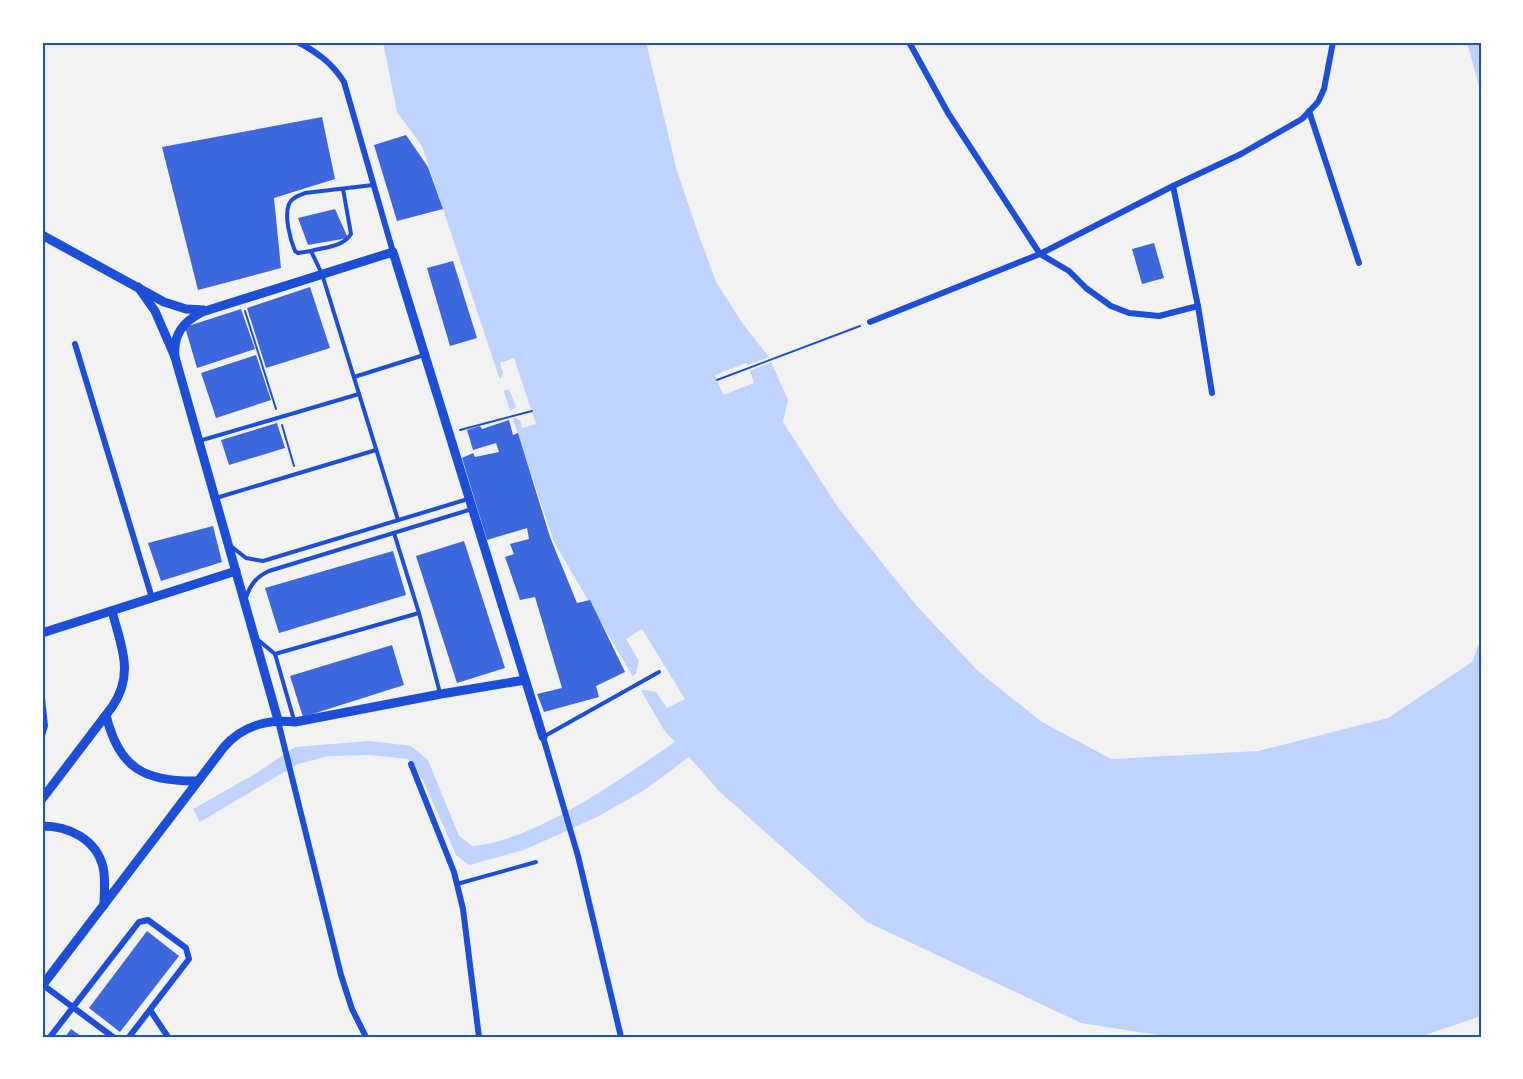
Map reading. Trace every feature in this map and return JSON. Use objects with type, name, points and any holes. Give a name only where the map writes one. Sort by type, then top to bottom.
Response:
[{"type":"street","points":[[298,42],[307,44],[322,56],[335,68],[344,82],[424,355],[578,856],[621,1037]]},
{"type":"street","points":[[909,42],[948,113],[1041,254],[1069,271],[1086,288],[1111,306],[1130,314],[1159,316],[1198,306]]},
{"type":"street","points":[[870,322],[1041,254],[1241,154],[1302,119],[1318,102],[1324,89],[1334,42]]},
{"type":"street","points":[[1309,111],[1359,263]]},
{"type":"street","points":[[1173,186],[1198,306],[1212,393]]},
{"type":"street","points":[[42,235],[174,306],[198,310],[212,309]]},
{"type":"street","points":[[175,357],[175,340],[180,328],[194,316],[393,252]]},
{"type":"street","points":[[138,287],[155,311],[175,357],[278,720],[343,984],[352,1010],[366,1037]]},
{"type":"street","points":[[75,344],[152,598]]},
{"type":"street","points":[[42,633],[236,571]]},
{"type":"street","points":[[42,799],[117,700],[125,675],[124,659],[112,611]]},
{"type":"street","points":[[113,1037],[42,986],[236,734],[278,720],[295,722],[525,680]]},
{"type":"street","points":[[106,716],[115,745],[130,764],[142,772],[159,778],[198,781]]},
{"type":"street","points":[[411,764],[457,884],[463,909],[479,1037]]},
{"type":"street","points":[[42,826],[65,828],[78,835],[94,849],[103,868],[104,905]]},
{"type":"street","points":[[50,1037],[139,922],[145,920],[152,922],[186,948],[190,955],[188,962],[129,1037]]},
{"type":"street","points":[[150,1010],[168,1037]]},
{"type":"lane","points":[[343,189],[351,230],[348,238],[340,244],[311,251],[298,253],[295,251],[287,214],[289,204],[295,197],[305,193],[374,185]]},
{"type":"lane","points":[[311,251],[322,274],[398,520]]},
{"type":"lane","points":[[354,377],[424,355]]},
{"type":"lane","points":[[199,441],[359,394]]},
{"type":"lane","points":[[215,498],[376,450]]},
{"type":"lane","points":[[227,541],[238,554],[263,561],[469,498]]},
{"type":"lane","points":[[245,602],[251,585],[269,571],[472,509]]},
{"type":"lane","points":[[394,533],[441,694]]},
{"type":"lane","points":[[275,654],[419,613]]},
{"type":"lane","points":[[254,637],[275,654],[295,722]]},
{"type":"lane","points":[[543,737],[659,672]]},
{"type":"lane","points":[[42,689],[46,726],[42,739]]},
{"type":"lane","points":[[457,884],[536,862]]},
{"type":"path","points":[[242,300],[297,474]]},
{"type":"path","points":[[717,380],[870,322]]},
{"type":"path","points":[[448,433],[532,411]]},
{"type":"water","points":[[383,42],[646,42],[677,171],[696,227],[716,282],[743,324],[769,357],[788,400],[783,422],[839,509],[916,605],[978,671],[1042,722],[1111,759],[1258,751],[1388,718],[1472,662],[1481,638],[1481,1016],[1419,1037],[1171,1037],[1081,1023],[867,922],[720,792],[689,757],[646,789],[597,817],[524,850],[469,865],[456,855],[423,780],[408,759],[369,755],[329,756],[298,764],[200,822],[193,809],[255,774],[295,747],[370,741],[411,746],[428,760],[459,836],[472,846],[496,842],[550,821],[577,806],[675,742],[664,730],[554,542],[422,146],[397,112]]},
{"type":"water","points":[[1467,42],[1481,42],[1481,94]]},
{"type":"pier","points":[[772,356],[774,361],[750,371],[754,383],[723,395],[715,375]]},
{"type":"pier","points":[[514,358],[536,424],[522,428],[520,420],[515,418],[511,420],[508,413],[516,407],[509,389],[501,391],[498,380],[503,373],[500,363]]},
{"type":"pier","points":[[642,629],[685,699],[667,708],[656,692],[641,691],[632,676],[636,674],[639,661],[626,639]]},
{"type":"building","points":[[322,117],[335,179],[274,198],[281,268],[198,290],[162,147]]},
{"type":"building","points":[[406,135],[428,167],[443,209],[397,221],[374,145]]},
{"type":"building","points":[[335,209],[348,238],[308,245],[298,218]]},
{"type":"building","points":[[1154,243],[1164,278],[1142,284],[1132,249]]},
{"type":"building","points":[[453,261],[477,338],[450,346],[427,268]]},
{"type":"building","points":[[310,287],[330,348],[266,368],[247,308]]},
{"type":"building","points":[[241,309],[255,349],[197,368],[185,327]]},
{"type":"building","points":[[256,355],[271,400],[216,418],[201,373]]},
{"type":"building","points":[[509,420],[513,435],[518,433],[550,537],[577,603],[590,600],[625,672],[596,686],[599,697],[544,712],[537,694],[562,688],[535,597],[520,600],[505,557],[514,554],[510,544],[529,539],[527,528],[487,540],[462,458],[473,453],[475,457],[499,452],[496,443],[473,450],[467,430],[480,426],[482,429]]},
{"type":"building","points":[[277,423],[285,448],[229,465],[221,440]]},
{"type":"building","points":[[213,526],[222,562],[161,581],[148,543]]},
{"type":"building","points":[[464,541],[505,668],[457,683],[416,556]]},
{"type":"building","points":[[393,551],[406,595],[279,633],[265,588]]},
{"type":"building","points":[[392,645],[404,685],[303,717],[290,676]]},
{"type":"building","points":[[147,931],[179,956],[120,1032],[89,1008]]},
{"type":"building","points":[[71,1029],[82,1037],[65,1037]]}]
